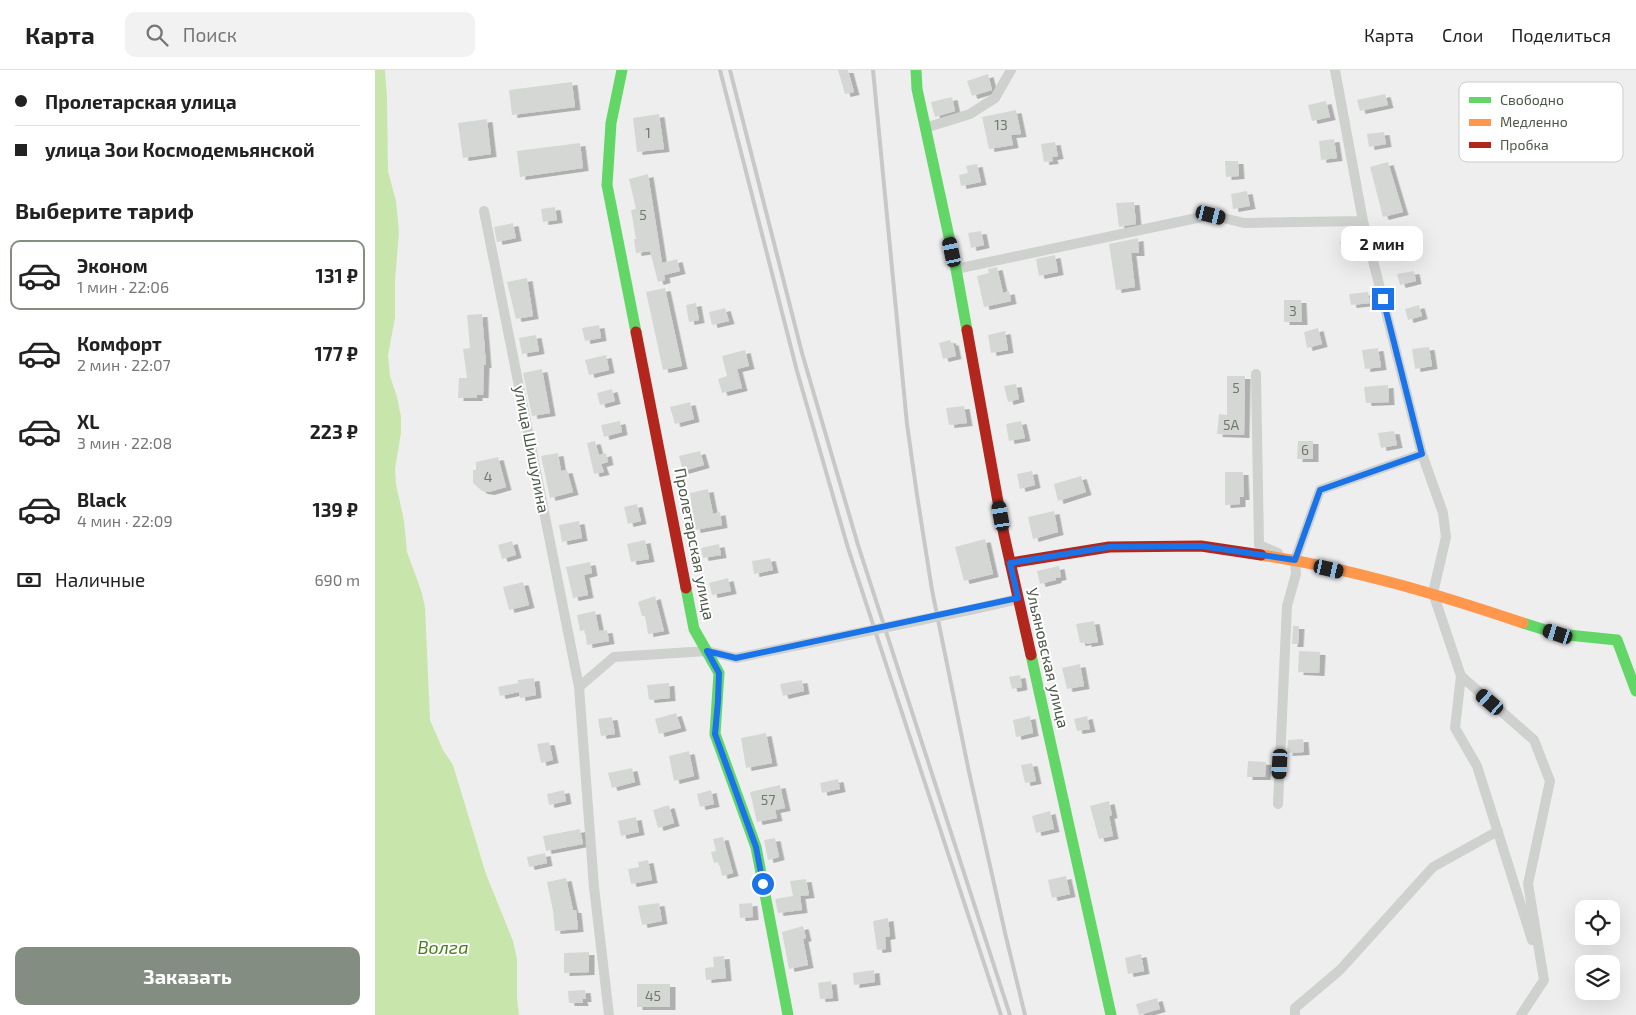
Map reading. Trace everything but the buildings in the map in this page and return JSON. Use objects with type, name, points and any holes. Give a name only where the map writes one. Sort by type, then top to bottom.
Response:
[{"type":"street","name":"Пролетарская улица","points":[[622,70],[611,122],[607,185],[694,629],[719,673],[715,734],[756,847],[788,1015]]},
{"type":"street","name":"Ульяновская улица","points":[[917,70],[917,89],[956,269],[1010,563],[1111,1015]]},
{"type":"street","points":[[925,128],[970,114],[995,98],[1011,70]]},
{"type":"street","points":[[1335,70],[1363,221],[1422,454],[1443,513],[1446,537],[1433,593],[1461,676],[1455,728],[1477,766],[1544,980]]},
{"type":"street","name":"улица Шишулина","points":[[485,211],[579,687],[594,887],[609,1015]]},
{"type":"street","points":[[956,269],[1211,215],[1244,223],[1363,221]]},
{"type":"street","points":[[1256,374],[1259,545],[1295,560]]},
{"type":"street","points":[[1278,804],[1287,606],[1296,574],[1295,560],[1320,490],[1422,454]]},
{"type":"street","points":[[1010,563],[1109,547],[1201,546],[1295,560],[1433,593],[1558,634],[1617,640],[1636,691]]},
{"type":"street","points":[[579,687],[614,657],[707,651],[736,658],[1018,598]]},
{"type":"street","points":[[1461,676],[1534,740],[1549,781],[1528,884],[1544,980],[1521,1015]]},
{"type":"street","points":[[1295,1015],[1295,1008],[1340,970],[1433,867],[1498,831]]},
{"type":"water","name":"Волга","points":[[375,70],[385,70],[388,171],[396,201],[399,232],[395,281],[395,318],[388,355],[390,376],[401,417],[401,433],[395,469],[396,484],[404,521],[407,552],[425,607],[430,720],[443,750],[453,765],[486,874],[513,941],[517,959],[519,1015],[375,1015]]},
{"type":"railway","points":[[720,70],[797,371],[848,548],[1001,1015]]},
{"type":"railway","points":[[730,70],[802,353],[858,545],[1010,1015]]},
{"type":"railway","points":[[873,70],[907,424],[932,590],[969,772],[1025,1015]]},
{"type":"traffic: fast","points":[[622,70],[611,123],[607,185],[636,332]]},
{"type":"traffic: fast","points":[[916,70],[917,89],[956,269],[967,330]]},
{"type":"traffic: fast","points":[[686,588],[694,629],[719,673],[715,734],[756,847],[788,1015]]},
{"type":"traffic: fast","points":[[1523,623],[1558,634],[1617,640],[1636,691]]},
{"type":"traffic: fast","points":[[1031,655],[1111,1015]]},
{"type":"traffic: slow","points":[[1261,555],[1294,560],[1393,583],[1523,623]]},
{"type":"traffic: jam","points":[[967,330],[1004,535],[1031,655]]},
{"type":"traffic: jam","points":[[636,332],[686,588]]},
{"type":"traffic: jam","points":[[1010,563],[1109,547],[1201,546],[1261,555]]},
{"type":"route","points":[[763,884],[756,847],[715,734],[719,673],[707,651],[736,658],[1018,598],[1010,563],[1109,547],[1201,546],[1295,560],[1320,490],[1422,454],[1383,299]]}]
